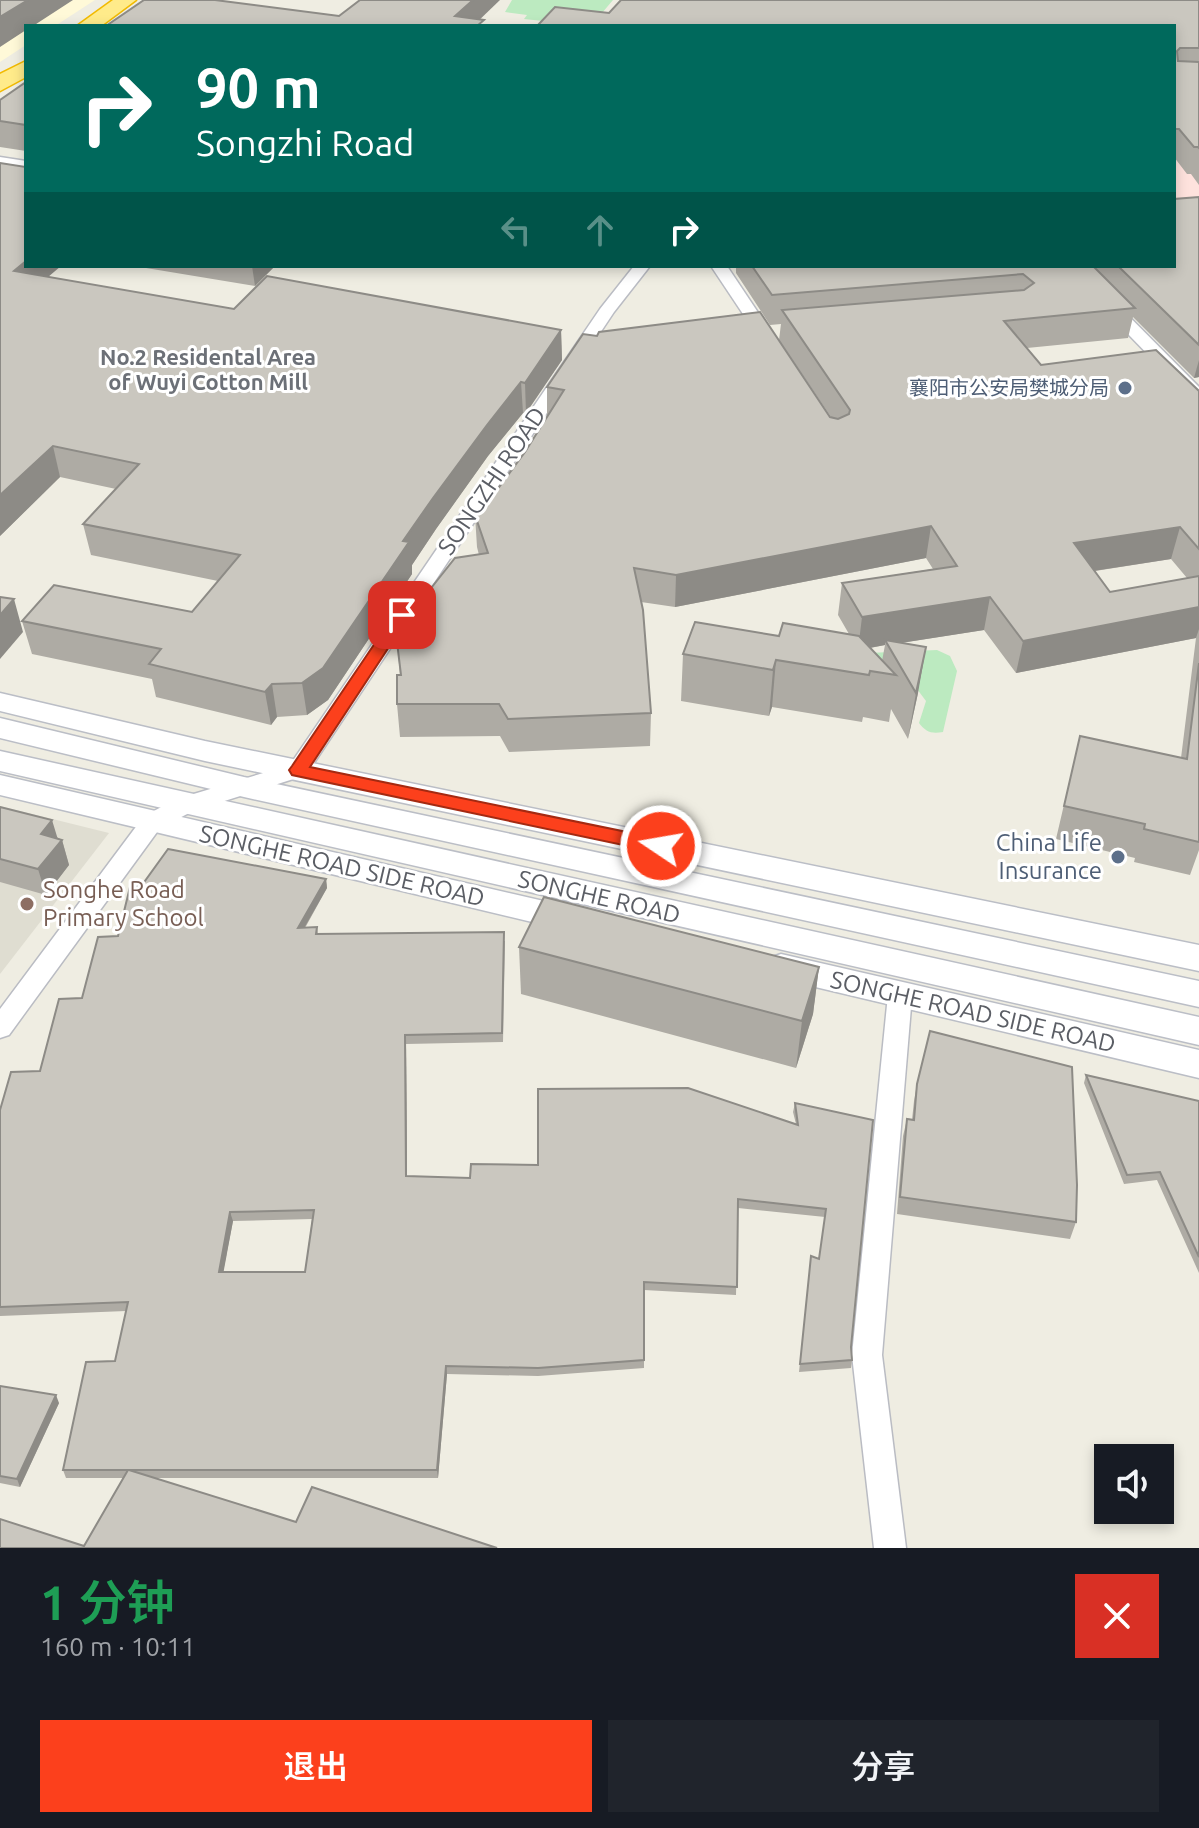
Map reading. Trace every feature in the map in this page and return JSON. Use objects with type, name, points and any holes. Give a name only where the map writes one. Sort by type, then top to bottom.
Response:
[{"type":"highway","points":[[91,24],[133,4]]},
{"type":"highway","points":[[117,24],[133,4]]},
{"type":"highway","points":[[0,84],[24,68]]},
{"type":"highway","points":[[0,107],[24,90]]},
{"type":"street","points":[[0,161],[24,165]]},
{"type":"street","name":"SONGZHI ROAD","points":[[298,770],[583,356],[608,309],[641,268]]},
{"type":"street","points":[[720,268],[779,357]]},
{"type":"street","points":[[1072,268],[1199,397]]},
{"type":"street","points":[[0,702],[298,770],[1199,958]]},
{"type":"street","name":"SONGHE ROAD","points":[[0,728],[244,787],[1199,994]]},
{"type":"street","name":"SONGHE ROAD","points":[[0,761],[690,932]]},
{"type":"street","points":[[0,1028],[152,822],[185,805],[298,770]]},
{"type":"street","name":"SONGHE ROAD SIDE ROAD","points":[[0,785],[152,822],[690,932],[904,980],[1199,1064]]},
{"type":"street","points":[[713,890],[721,859]]},
{"type":"street","points":[[920,934],[927,901]]},
{"type":"street","points":[[890,1548],[867,1355],[904,980],[1199,1031]]},
{"type":"shaded area","points":[[0,0],[95,0],[58,24],[24,24],[24,46],[0,62]]},
{"type":"shaded area","points":[[1176,136],[1199,144],[1199,212],[1176,215]]},
{"type":"shaded area","name":"Songhe Road Primary School","points":[[0,806],[109,833],[0,974]]},
{"type":"green space","points":[[512,0],[613,0],[593,24],[524,19],[527,15],[505,12]]},
{"type":"green space","points":[[937,650],[950,656],[957,671],[943,732],[935,733],[919,723],[926,701],[914,685],[868,653]]},
{"type":"building","points":[[0,0],[28,0],[0,17]]},
{"type":"building","points":[[144,0],[215,0],[339,16],[360,0],[473,0],[455,16],[484,20],[479,24],[109,24]]},
{"type":"building","points":[[621,0],[1199,0],[1199,48],[1180,48],[1177,51],[1178,61],[1199,62],[1199,148],[1194,147],[1176,129],[1176,24],[539,24],[555,7],[609,13]]},
{"type":"building","points":[[24,83],[24,125],[0,121],[0,100]]},
{"type":"building","points":[[0,163],[24,167],[24,263],[14,271],[234,309],[267,276],[561,330],[525,383],[521,382],[433,498],[403,541],[409,542],[323,668],[302,683],[272,684],[265,692],[149,664],[161,649],[22,621],[54,585],[192,612],[240,555],[83,524],[139,464],[53,446],[0,495]]},
{"type":"building","points":[[1199,197],[1199,345],[1120,268],[1176,268],[1176,199]]},
{"type":"building","points":[[753,268],[1095,268],[1135,308],[1004,321],[1041,365],[1156,350],[1199,391],[1199,549],[1180,527],[1074,543],[1110,592],[1199,576],[1199,607],[1023,641],[990,597],[862,617],[842,583],[957,566],[931,526],[676,575],[634,568],[643,610],[651,713],[508,719],[499,704],[397,704],[397,675],[401,675],[397,642],[428,592],[455,558],[488,553],[475,515],[525,452],[564,390],[547,387],[583,334],[597,336],[599,332],[760,312],[830,417],[838,419],[849,414],[850,410],[782,310],[1024,290],[1034,283],[1023,274],[772,295]]},
{"type":"building","points":[[0,597],[14,599],[0,615]]},
{"type":"building","points":[[695,622],[779,636],[783,623],[859,636],[896,675],[870,671],[869,675],[776,660],[773,670],[683,654]]},
{"type":"building","points":[[885,640],[926,647],[916,693]]},
{"type":"building","points":[[1199,663],[1199,842],[1144,829],[1145,824],[1064,806],[1080,736],[1187,759]]},
{"type":"building","points":[[0,807],[52,820],[41,834],[62,840],[38,869],[0,859]]},
{"type":"building","points":[[168,849],[326,879],[298,928],[317,927],[316,934],[504,932],[502,1033],[405,1035],[406,1176],[470,1178],[471,1164],[538,1165],[538,1089],[688,1088],[798,1125],[795,1103],[873,1120],[852,1360],[800,1364],[811,1256],[819,1259],[826,1209],[738,1199],[737,1287],[644,1282],[644,1360],[538,1368],[446,1366],[437,1470],[129,1470],[296,1522],[312,1487],[497,1548],[0,1548],[0,1519],[84,1546],[128,1470],[63,1470],[86,1362],[115,1361],[128,1302],[0,1307],[0,1110],[11,1072],[40,1071],[59,999],[82,998],[98,937],[118,936],[130,887],[142,885]],"holes":[[[314,1210],[305,1272],[219,1272],[230,1212]]]},
{"type":"building","points":[[544,897],[819,967],[802,1021],[519,947]]},
{"type":"building","points":[[930,1031],[1072,1067],[1076,1222],[900,1197],[907,1119],[914,1120],[917,1084]]},
{"type":"building","points":[[1086,1075],[1199,1101],[1199,1257],[1160,1172],[1127,1175]]},
{"type":"building","points":[[0,1386],[56,1395],[17,1479],[0,1476]]},
{"type":"place","name":"襄阳市公安局樊城分局","points":[[1125,388]]},
{"type":"place","name":"China Life Insurance","points":[[1118,857]]},
{"type":"place","name":"Songhe Road Primary School","points":[[27,904]]},
{"type":"district","name":"No.2 Residental Area of Wuyi Cotton Mill","points":[[208,370]]},
{"type":"route","points":[[402,615],[298,770],[661,846]]}]
